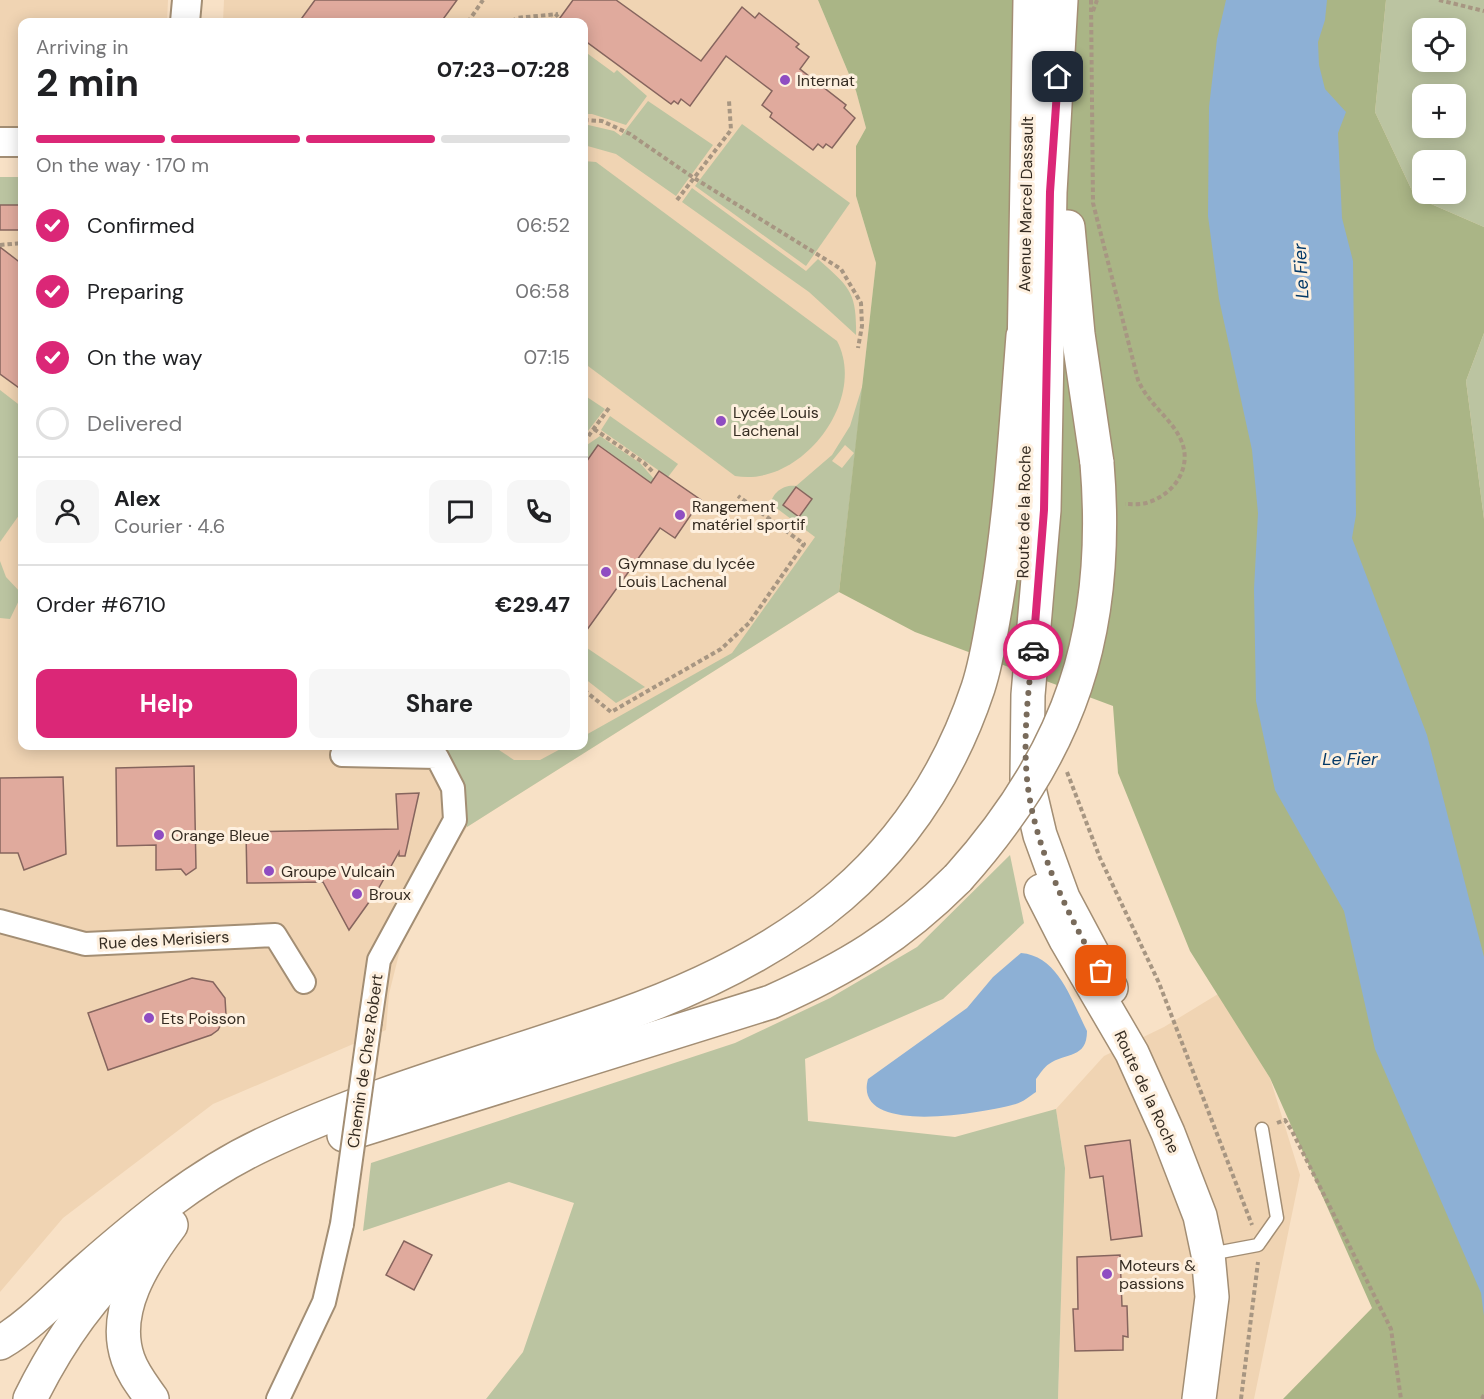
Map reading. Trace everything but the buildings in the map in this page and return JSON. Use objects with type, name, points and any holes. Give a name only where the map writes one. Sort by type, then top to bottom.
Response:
[{"type":"main road","name":"Avenue Marcel Dassault","points":[[1023,336],[1030,0]]},
{"type":"main road","points":[[30,1399],[60,1346],[96,1296],[129,1262],[171,1225],[231,1186],[308,1148],[422,1109],[711,1022],[771,1002],[814,983],[880,946],[958,878],[992,838],[1035,776],[1053,743],[1076,687],[1093,618],[1099,574],[1100,511],[1097,464],[1069,246],[1060,54],[1061,0]]},
{"type":"main road","name":"Route de la Roche","points":[[1060,54],[1050,192],[1044,510],[1028,695],[1027,780],[1040,835],[1063,898],[1143,1044],[1183,1123],[1212,1193],[1232,1250],[1234,1302],[1222,1399]]},
{"type":"main road","name":"Route de la Roche","points":[[1023,336],[1027,536],[1010,687],[1008,731],[1011,780],[1019,829],[1041,891],[1066,940],[1132,1053],[1168,1133],[1200,1216],[1232,1250]]},
{"type":"main road","points":[[0,1343],[30,1321],[138,1224],[174,1197],[218,1169],[296,1130],[406,1088],[669,999],[768,951],[819,917],[870,870],[886,853],[925,800],[956,744],[978,686],[1005,546],[1023,336]]},
{"type":"main road","points":[[8,1399],[27,1361],[57,1313],[86,1277],[138,1224]]},
{"type":"main road","points":[[152,1399],[127,1356],[124,1323],[138,1277],[171,1225]]},
{"type":"main road","name":"Route de la Roche","points":[[1199,1399],[1212,1296],[1232,1250]]},
{"type":"street","points":[[185,18],[187,0]]},
{"type":"street","points":[[0,142],[18,142]]},
{"type":"street","name":"Chemin de Chez Robert","points":[[278,1399],[324,1302],[342,1224],[379,960],[455,820],[453,788],[437,757],[342,755]]},
{"type":"street","name":"Rue des Merisiers","points":[[0,921],[85,944],[275,935],[304,982]]},
{"type":"lane","points":[[1232,1250],[1277,1218],[1263,1129]]},
{"type":"path","points":[[471,18],[483,0]]},
{"type":"path","points":[[1092,0],[1093,203],[1138,380],[1146,398],[1181,440],[1185,455],[1177,483],[1166,494],[1147,503],[1119,504]]},
{"type":"path","points":[[1092,14],[1097,0]]},
{"type":"path","points":[[1439,0],[1484,11]]},
{"type":"path","points":[[516,18],[558,14],[554,18]]},
{"type":"path","points":[[677,201],[730,130],[729,101]]},
{"type":"path","points":[[588,120],[602,121],[630,134],[694,178],[841,269],[861,303],[862,326],[858,348]]},
{"type":"path","points":[[0,246],[18,244]]},
{"type":"path","points":[[588,437],[609,408]]},
{"type":"path","points":[[594,429],[644,463],[654,473]]},
{"type":"path","points":[[588,693],[611,712],[721,649],[748,623],[804,544],[738,496]]},
{"type":"path","points":[[1063,763],[1101,858],[1159,983],[1240,1191],[1232,1250],[1258,1275],[1241,1399]]},
{"type":"path","points":[[1263,1129],[1285,1120],[1302,1149],[1391,1329],[1401,1399]]},
{"type":"shaded area","points":[[0,0],[168,0],[167,18],[18,18],[18,130],[0,131]]},
{"type":"shaded area","points":[[224,0],[818,0],[856,91],[866,128],[856,146],[856,196],[876,263],[839,592],[467,827],[406,926],[389,994],[386,1030],[213,1104],[63,1218],[0,1292],[0,177],[18,177],[18,750],[588,750],[588,18],[223,18]]},
{"type":"shaded area","points":[[1218,994],[1270,1078],[1300,1175],[1254,1399],[1058,1399],[1065,1168],[1056,1109],[1104,1056],[1164,1027]]},
{"type":"green space","points":[[818,0],[1386,0],[1375,112],[1412,191],[1412,204],[1431,204],[1484,227],[1484,333],[1466,381],[1484,519],[1484,1399],[1283,1399],[1372,1308],[1270,1078],[1190,951],[1118,773],[1113,706],[915,632],[839,592],[876,263],[856,196],[856,146],[866,128],[856,91]]},
{"type":"green space","points":[[1386,0],[1484,0],[1484,227],[1431,204],[1466,204],[1466,150],[1412,150],[1412,191],[1375,112]]},
{"type":"green space","points":[[588,54],[614,73],[617,70],[647,96],[626,125],[588,114]]},
{"type":"green space","points":[[648,101],[713,145],[676,196],[616,154],[588,146],[588,125],[614,131],[621,136]]},
{"type":"green space","points":[[742,124],[850,203],[806,266],[695,186]]},
{"type":"green space","points":[[588,161],[596,162],[837,341],[844,364],[843,389],[836,413],[822,435],[804,454],[783,468],[760,476],[735,476],[588,366]]},
{"type":"green space","points":[[0,177],[18,177],[18,205],[0,205]]},
{"type":"green space","points":[[692,188],[806,271],[818,259],[837,276],[853,299],[856,335],[809,292],[682,202]]},
{"type":"green space","points":[[1484,333],[1484,519],[1466,381]]},
{"type":"green space","points":[[863,384],[839,592],[467,827],[441,756],[411,750],[499,750],[514,760],[540,760],[559,750],[588,750],[588,734],[732,653],[815,537],[771,504],[774,496],[784,488],[796,486],[832,455],[850,426]],"holes":[[[845,445],[854,453],[842,468],[832,461]],[[796,487],[812,499],[799,517],[783,505]]]},
{"type":"green space","points":[[0,390],[18,404],[18,517],[0,542]]},
{"type":"green space","points":[[588,398],[605,409],[588,431]]},
{"type":"green space","points":[[610,416],[678,464],[668,477],[601,430]]},
{"type":"green space","points":[[600,436],[640,463],[654,479],[651,483],[599,445],[588,460],[588,444]]},
{"type":"green space","points":[[0,561],[6,577],[18,590],[18,602],[10,619],[0,618]]},
{"type":"green space","points":[[588,649],[645,687],[616,703],[588,681]]},
{"type":"green space","points":[[1010,855],[1024,923],[943,999],[805,1059],[808,1121],[955,1137],[1056,1109],[1065,1168],[1058,1399],[486,1399],[523,1352],[574,1203],[509,1182],[363,1231],[371,1163],[735,1043],[830,998],[917,947]]},
{"type":"water","name":"Le Fier","points":[[1226,0],[1327,0],[1325,20],[1318,42],[1319,65],[1325,89],[1346,112],[1338,133],[1342,218],[1353,261],[1356,515],[1352,538],[1427,735],[1484,957],[1484,1316],[1481,1293],[1375,1049],[1344,911],[1275,790],[1256,701],[1254,589],[1258,513],[1252,450],[1219,299],[1208,216],[1209,107],[1217,39]]},
{"type":"water","points":[[1021,953],[1045,962],[1063,982],[1087,1031],[1086,1040],[1079,1051],[1047,1065],[1036,1079],[1036,1092],[1016,1104],[978,1112],[925,1117],[900,1115],[880,1109],[869,1097],[868,1079],[967,1008],[993,977]]},
{"type":"way so far","points":[[1033,650],[1026,738],[1030,800],[1063,898],[1101,971]]},
{"type":"place","name":"Internat","points":[[785,80]]},
{"type":"place","name":"Lycée Louis Lachenal","points":[[721,421]]},
{"type":"place","name":"Rangement matériel sportif","points":[[680,515]]},
{"type":"place","name":"Gymnase du lycée Louis Lachenal","points":[[606,572]]},
{"type":"place","name":"Orange Bleue","points":[[159,835]]},
{"type":"place","name":"Groupe Vulcain","points":[[269,871]]},
{"type":"place","name":"Broux","points":[[357,894]]},
{"type":"place","name":"Ets Poisson","points":[[149,1018]]},
{"type":"place","name":"Moteurs & passions","points":[[1107,1274]]},
{"type":"route","points":[[1033,650],[1044,510],[1050,192],[1058,77]]}]
